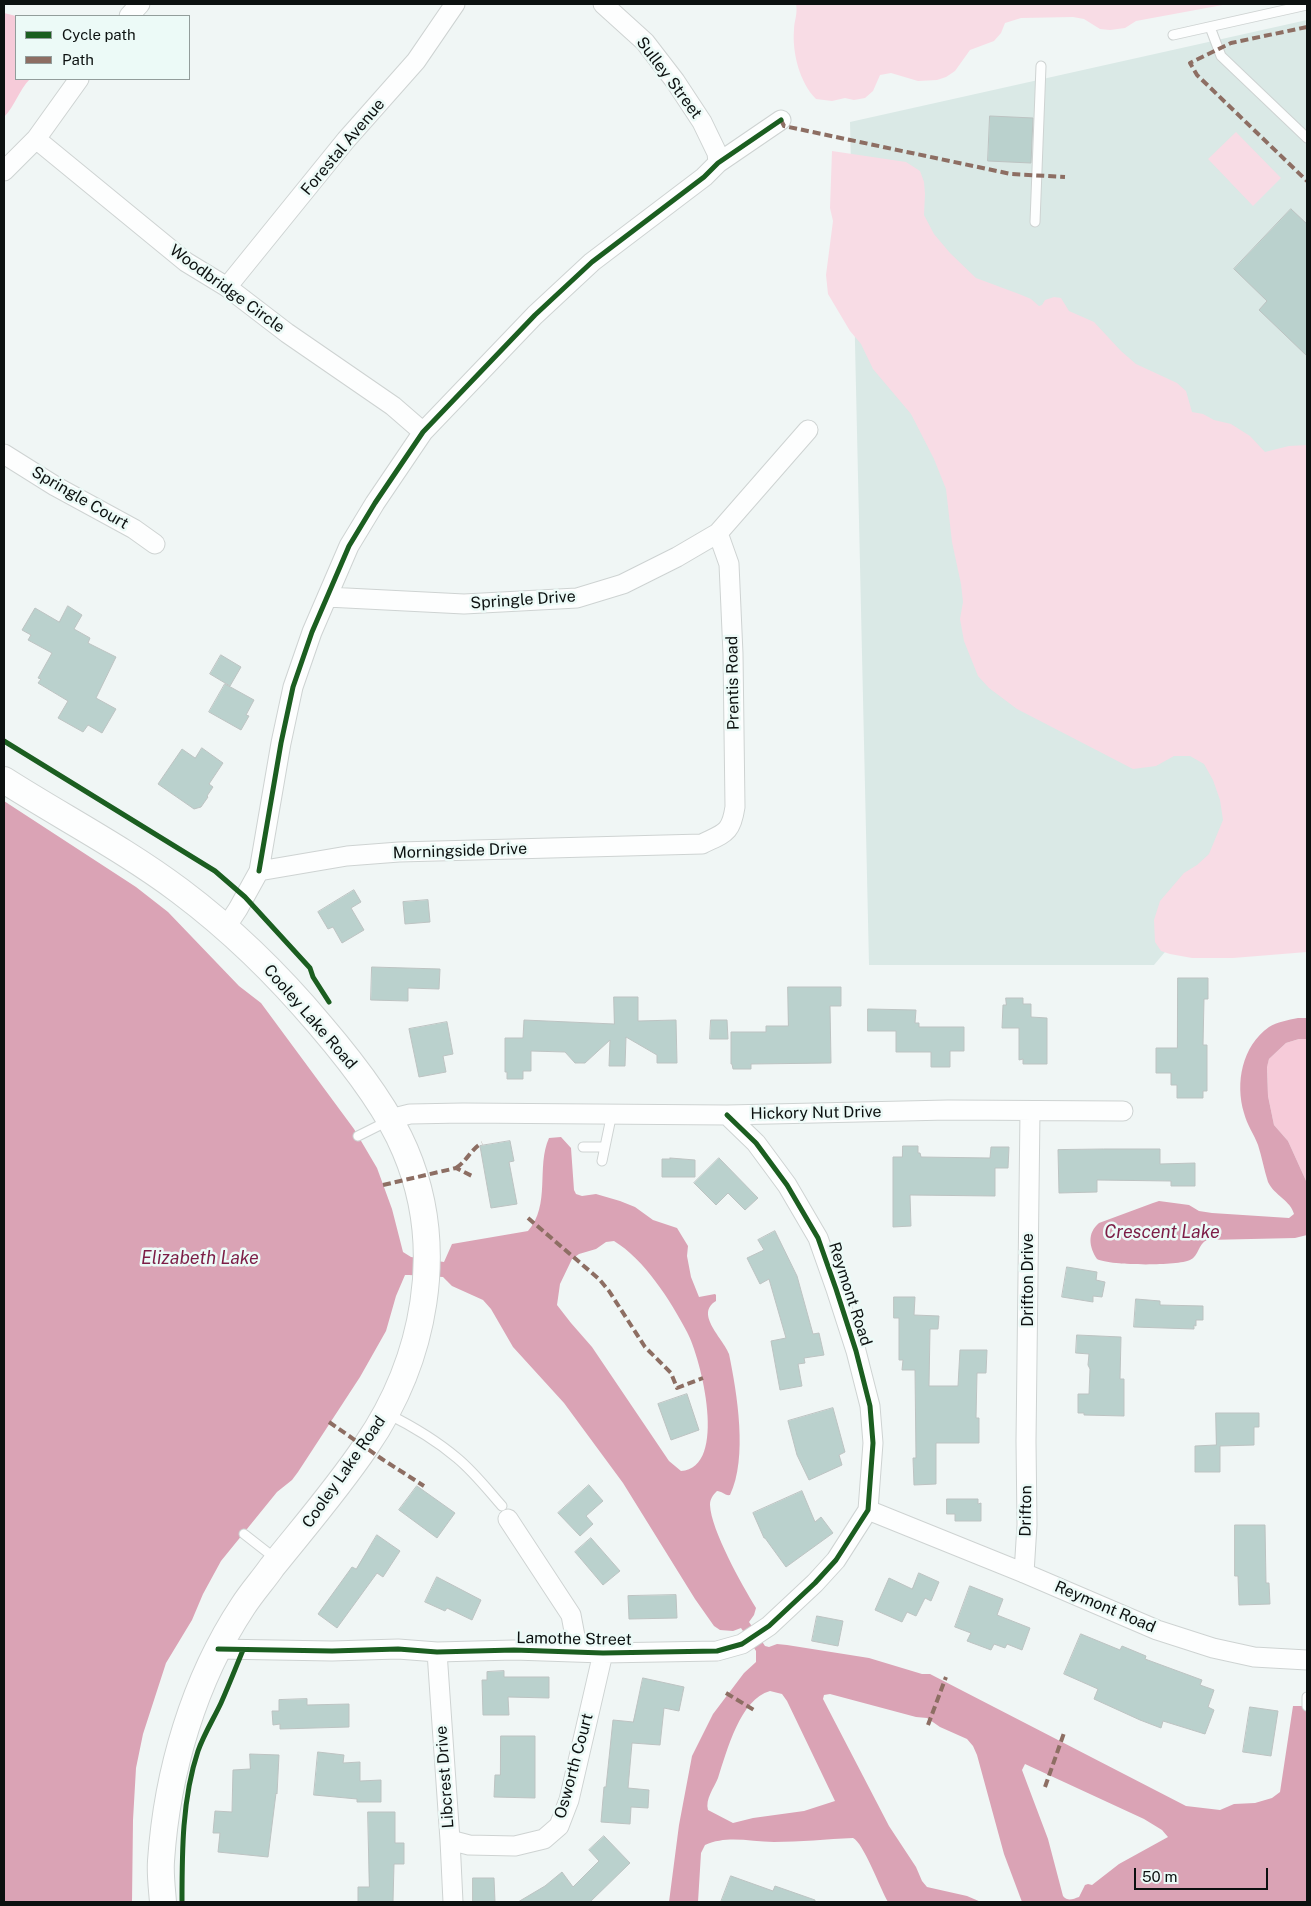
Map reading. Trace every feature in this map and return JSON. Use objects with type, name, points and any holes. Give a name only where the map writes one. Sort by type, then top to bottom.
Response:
[{"type":"main road","name":"Cooley Lake Road","points":[[4,780],[100,837],[177,888],[226,926],[303,1004],[345,1054],[390,1119],[405,1148],[416,1178],[425,1214],[428,1250],[427,1283],[419,1331],[404,1373],[386,1413],[366,1446],[331,1495],[243,1605],[212,1660],[185,1730],[168,1802],[161,1863],[163,1902]]},
{"type":"street","points":[[130,15],[140,4]]},
{"type":"street","name":"Forestal Avenue","points":[[227,287],[346,140],[416,61],[454,4]]},
{"type":"street","name":"Sulley Street","points":[[603,4],[645,42],[675,81],[702,122],[717,153],[718,163]]},
{"type":"street","points":[[4,171],[36,139],[78,80]]},
{"type":"street","points":[[226,926],[259,872],[281,743],[293,688],[312,632],[349,546],[375,503],[424,432],[535,315],[584,269],[704,177],[718,163],[781,120]]},
{"type":"street","name":"Woodbridge Circle","points":[[36,139],[186,262],[227,287],[287,333],[394,406],[424,432]]},
{"type":"street","name":"Springle Drive","points":[[327,597],[464,604],[577,598],[623,584],[677,557],[718,533],[808,430]]},
{"type":"street","name":"Springle Court","points":[[4,454],[55,486],[134,529],[155,544]]},
{"type":"street","name":"Prentis Road","points":[[718,533],[729,564],[733,654],[735,807],[733,823],[724,832]]},
{"type":"street","name":"Morningside Drive","points":[[259,872],[347,856],[399,852],[702,844],[724,832]]},
{"type":"street","name":"Hickory Nut Drive","points":[[390,1119],[410,1114],[727,1114],[948,1110],[1122,1111]]},
{"type":"street","name":"Drifton Drive","points":[[1026,1449],[1030,1111]]},
{"type":"street","name":"Reymont Road","points":[[727,1114],[756,1143],[787,1185],[818,1238],[856,1351],[870,1406],[874,1443],[868,1510],[1024,1573],[1157,1630],[1212,1648],[1254,1657],[1307,1660]]},
{"type":"street","name":"Drifton","points":[[1024,1573],[1027,1525],[1026,1449]]},
{"type":"street","name":"Lamothe Street","points":[[218,1649],[332,1651],[398,1649],[437,1652],[514,1650],[602,1653],[717,1651],[742,1644],[769,1626],[836,1560],[868,1510]]},
{"type":"street","points":[[505,1512],[572,1615],[578,1652]]},
{"type":"street","name":"Libcrest Drive","points":[[437,1652],[453,1902]]},
{"type":"street","name":"Osworth Court","points":[[450,1840],[469,1844],[515,1846],[544,1839],[559,1826],[569,1800],[602,1653]]},
{"type":"lane","points":[[1173,35],[1307,5]]},
{"type":"lane","points":[[1210,27],[1221,56],[1307,138]]},
{"type":"lane","points":[[1035,222],[1041,66]]},
{"type":"lane","points":[[602,1161],[612,1113]]},
{"type":"lane","points":[[358,1136],[390,1119]]},
{"type":"lane","points":[[583,1147],[605,1147]]},
{"type":"lane","points":[[386,1413],[456,1457],[471,1470],[505,1512]]},
{"type":"lane","points":[[244,1534],[278,1560]]},
{"type":"shaded area","points":[[796,4],[1228,4],[1136,21],[1125,28],[1110,30],[1100,29],[1084,19],[1073,17],[1021,18],[1005,23],[1001,33],[994,41],[970,50],[955,71],[946,77],[937,80],[918,81],[891,73],[880,75],[873,91],[865,98],[854,100],[845,98],[832,101],[816,99],[801,76],[794,48]]},
{"type":"shaded area","points":[[4,13],[15,16],[15,80],[29,80],[4,117]]},
{"type":"shaded area","points":[[1307,20],[1307,783],[1154,965],[869,965],[850,122]]},
{"type":"shaded area","points":[[1236,132],[1281,178],[1253,206],[1208,159]]},
{"type":"shaded area","points":[[832,151],[906,162],[920,171],[924,182],[924,215],[934,234],[950,253],[976,278],[1031,299],[1039,306],[1045,300],[1054,297],[1061,298],[1069,311],[1094,322],[1136,364],[1177,383],[1186,391],[1192,412],[1231,424],[1250,436],[1265,452],[1289,446],[1307,445],[1307,952],[1233,958],[1192,958],[1161,951],[1155,942],[1154,920],[1160,901],[1184,873],[1209,854],[1223,820],[1220,800],[1213,780],[1204,764],[1190,756],[1174,756],[1156,766],[1133,769],[1017,709],[989,688],[978,676],[964,641],[960,619],[963,602],[952,542],[946,489],[934,459],[911,414],[873,369],[861,344],[850,331],[828,294],[826,275],[833,221],[830,208]]},
{"type":"shaded area","points":[[1307,1039],[1307,1183],[1288,1141],[1274,1125],[1268,1096],[1267,1066],[1269,1059],[1286,1043]]},
{"type":"water","name":"Elizabeth Lake","points":[[4,801],[136,887],[168,912],[239,986],[261,1003],[354,1129],[377,1168],[392,1209],[403,1252],[411,1257],[444,1262],[452,1244],[528,1231],[535,1221],[539,1210],[543,1161],[549,1138],[561,1137],[571,1148],[574,1190],[576,1194],[582,1196],[596,1194],[620,1201],[635,1207],[653,1220],[677,1228],[688,1246],[687,1256],[691,1277],[699,1297],[716,1295],[716,1301],[710,1306],[708,1313],[709,1320],[729,1354],[738,1406],[740,1444],[739,1463],[735,1480],[730,1495],[717,1491],[711,1499],[712,1516],[721,1543],[756,1608],[749,1622],[765,1646],[787,1645],[869,1658],[922,1674],[930,1674],[1186,1806],[1220,1810],[1234,1804],[1255,1803],[1272,1798],[1280,1792],[1293,1706],[1307,1706],[1307,1902],[1022,1902],[1004,1854],[977,1755],[967,1739],[940,1727],[927,1718],[916,1717],[830,1694],[824,1695],[823,1699],[889,1826],[916,1867],[922,1881],[927,1887],[967,1896],[981,1902],[888,1902],[867,1857],[853,1838],[784,1842],[722,1840],[705,1845],[701,1853],[698,1902],[669,1902],[679,1825],[692,1756],[713,1714],[744,1673],[756,1662],[756,1651],[741,1628],[733,1631],[720,1630],[714,1626],[695,1599],[623,1483],[564,1403],[513,1347],[491,1309],[483,1300],[452,1286],[443,1277],[405,1275],[396,1296],[386,1331],[360,1377],[292,1480],[277,1492],[221,1561],[203,1594],[192,1620],[166,1663],[143,1734],[136,1768],[132,1902],[4,1902]],"holes":[[[614,1241],[636,1258],[665,1294],[687,1332],[699,1364],[704,1387],[708,1433],[704,1452],[696,1465],[681,1471],[669,1461],[592,1347],[557,1305],[560,1284],[572,1259],[579,1254],[596,1249],[606,1242]],[[770,1691],[782,1694],[835,1801],[804,1811],[753,1818],[733,1823],[708,1810],[707,1806],[736,1727],[750,1704]],[[1025,1764],[1144,1819],[1162,1830],[1168,1837],[1119,1864],[1092,1885],[1085,1885],[1079,1897],[1071,1900],[1067,1899],[1063,1896],[1048,1839],[1022,1770]]]},
{"type":"water","name":"Crescent Lake","points":[[1307,1018],[1307,1039],[1286,1043],[1269,1059],[1267,1067],[1268,1096],[1274,1125],[1288,1141],[1307,1183],[1307,1235],[1295,1238],[1207,1240],[1193,1258],[1183,1262],[1129,1264],[1097,1259],[1092,1250],[1090,1240],[1092,1231],[1099,1223],[1159,1201],[1189,1205],[1199,1211],[1212,1213],[1289,1218],[1294,1214],[1290,1205],[1274,1191],[1268,1182],[1258,1145],[1245,1117],[1240,1090],[1243,1066],[1252,1044],[1269,1027],[1283,1021]]},
{"type":"building","points":[[990,116],[1033,118],[1031,163],[988,161]]},
{"type":"building","points":[[1291,209],[1307,224],[1307,356],[1259,310],[1267,301],[1234,269]]},
{"type":"building","points":[[68,606],[82,615],[74,629],[90,638],[88,643],[116,657],[96,698],[116,709],[102,733],[88,725],[83,732],[58,718],[68,701],[38,683],[41,679],[38,678],[52,653],[28,640],[31,635],[22,630],[35,608],[59,622]]},
{"type":"building","points":[[221,655],[241,667],[230,686],[210,674]]},
{"type":"building","points":[[225,684],[254,700],[246,715],[249,716],[241,730],[209,712]]},
{"type":"building","points":[[202,748],[223,763],[209,784],[213,787],[208,797],[201,807],[194,809],[158,784],[182,749],[195,758]]},
{"type":"building","points":[[354,890],[361,902],[351,908],[364,930],[342,943],[333,927],[328,929],[318,912]]},
{"type":"building","points":[[428,900],[430,922],[405,924],[403,902]]},
{"type":"building","points":[[372,967],[440,969],[439,989],[408,988],[408,1001],[371,1000]]},
{"type":"building","points":[[1178,978],[1208,978],[1208,999],[1204,999],[1203,1045],[1207,1045],[1207,1091],[1203,1091],[1203,1098],[1177,1098],[1177,1085],[1171,1085],[1171,1073],[1156,1073],[1156,1048],[1177,1048]]},
{"type":"building","points":[[788,987],[841,987],[841,1006],[830,1006],[831,1063],[751,1064],[751,1069],[733,1069],[731,1064],[731,1032],[766,1032],[766,1026],[788,1026]]},
{"type":"building","points":[[614,997],[638,997],[638,1021],[676,1020],[677,1063],[657,1063],[657,1055],[626,1037],[625,1066],[609,1066],[610,1040],[585,1063],[575,1063],[565,1052],[531,1051],[531,1071],[523,1071],[523,1079],[507,1079],[507,1072],[505,1072],[505,1038],[523,1038],[524,1020],[614,1024]]},
{"type":"building","points":[[1006,998],[1023,998],[1023,1004],[1031,1004],[1031,1017],[1047,1018],[1047,1064],[1023,1064],[1023,1059],[1019,1060],[1019,1028],[1002,1028],[1003,1005],[1006,1005]]},
{"type":"building","points":[[868,1009],[916,1010],[915,1023],[919,1023],[919,1027],[964,1027],[964,1051],[950,1051],[950,1067],[931,1067],[931,1052],[896,1052],[896,1031],[868,1031]]},
{"type":"building","points":[[711,1020],[727,1020],[728,1039],[710,1039]]},
{"type":"building","points":[[447,1022],[453,1054],[443,1056],[446,1072],[419,1077],[409,1029]]},
{"type":"building","points":[[510,1141],[514,1161],[509,1162],[517,1204],[491,1208],[480,1146]]},
{"type":"building","points":[[903,1146],[918,1146],[918,1153],[920,1153],[921,1157],[990,1158],[991,1147],[1009,1147],[1008,1168],[995,1168],[995,1196],[910,1195],[911,1226],[893,1227],[893,1157],[902,1157]]},
{"type":"building","points":[[1160,1149],[1160,1164],[1195,1163],[1195,1186],[1171,1186],[1171,1181],[1097,1180],[1097,1192],[1059,1193],[1058,1150]]},
{"type":"building","points":[[719,1158],[758,1198],[745,1210],[728,1193],[716,1205],[694,1183]]},
{"type":"building","points":[[662,1159],[695,1160],[695,1177],[662,1177]]},
{"type":"building","points":[[775,1231],[797,1276],[813,1334],[819,1333],[824,1355],[804,1358],[805,1363],[798,1364],[802,1386],[780,1390],[771,1341],[786,1338],[769,1279],[760,1284],[747,1258],[764,1250],[758,1240]]},
{"type":"building","points":[[1067,1267],[1097,1272],[1096,1280],[1105,1282],[1102,1297],[1093,1296],[1093,1302],[1062,1297]]},
{"type":"building","points":[[894,1297],[915,1297],[914,1315],[939,1316],[938,1329],[930,1329],[929,1386],[958,1386],[960,1350],[987,1350],[986,1373],[977,1373],[976,1418],[979,1418],[979,1443],[936,1443],[936,1484],[914,1485],[913,1458],[916,1458],[915,1370],[902,1370],[903,1360],[899,1360],[899,1318],[894,1318]]},
{"type":"building","points":[[1136,1299],[1160,1301],[1160,1305],[1203,1306],[1203,1320],[1196,1320],[1194,1329],[1134,1327]]},
{"type":"building","points":[[1077,1335],[1121,1337],[1120,1379],[1124,1379],[1124,1416],[1084,1415],[1084,1413],[1078,1413],[1078,1394],[1089,1394],[1090,1369],[1088,1365],[1089,1354],[1076,1353]]},
{"type":"building","points":[[687,1394],[699,1430],[671,1440],[658,1404]]},
{"type":"building","points":[[833,1408],[845,1452],[839,1455],[842,1465],[809,1480],[797,1455],[788,1421]]},
{"type":"building","points":[[1216,1413],[1259,1413],[1259,1427],[1254,1427],[1254,1445],[1220,1446],[1220,1472],[1195,1472],[1195,1446],[1216,1445]]},
{"type":"building","points":[[589,1485],[603,1501],[586,1516],[593,1524],[580,1536],[558,1513]]},
{"type":"building","points":[[417,1486],[455,1513],[437,1538],[399,1510]]},
{"type":"building","points":[[802,1491],[815,1522],[821,1517],[833,1533],[786,1567],[764,1538],[753,1513]]},
{"type":"building","points":[[947,1499],[978,1499],[978,1504],[981,1503],[981,1521],[955,1521],[955,1514],[947,1514]]},
{"type":"building","points":[[1235,1525],[1265,1525],[1266,1583],[1269,1583],[1270,1604],[1239,1605],[1238,1576],[1235,1576]]},
{"type":"building","points":[[377,1535],[400,1551],[383,1577],[377,1573],[337,1628],[318,1614],[352,1567],[356,1569]]},
{"type":"building","points":[[591,1538],[620,1571],[603,1585],[575,1552]]},
{"type":"building","points":[[919,1573],[939,1582],[931,1601],[925,1598],[916,1616],[907,1612],[902,1622],[875,1610],[889,1578],[912,1589]]},
{"type":"building","points":[[437,1577],[481,1600],[472,1620],[447,1608],[445,1611],[425,1602]]},
{"type":"building","points":[[970,1586],[1003,1599],[997,1615],[1030,1628],[1022,1650],[1007,1644],[1005,1648],[994,1644],[991,1650],[967,1641],[971,1633],[955,1627]]},
{"type":"building","points":[[676,1595],[677,1618],[629,1619],[628,1596]]},
{"type":"building","points":[[817,1616],[843,1621],[838,1646],[812,1641]]},
{"type":"building","points":[[1081,1634],[1120,1650],[1122,1646],[1146,1656],[1145,1659],[1202,1680],[1200,1685],[1214,1690],[1208,1707],[1214,1710],[1205,1734],[1163,1721],[1161,1728],[1094,1699],[1098,1689],[1064,1674]]},
{"type":"building","points":[[504,1671],[504,1677],[549,1677],[549,1698],[508,1697],[509,1715],[483,1715],[482,1680],[487,1680],[487,1672]]},
{"type":"building","points":[[643,1678],[684,1687],[679,1711],[664,1708],[660,1745],[632,1743],[628,1788],[649,1790],[648,1808],[631,1807],[630,1824],[601,1822],[613,1720],[633,1722]]},
{"type":"building","points":[[307,1699],[307,1705],[349,1704],[349,1727],[280,1729],[280,1724],[273,1725],[272,1711],[279,1711],[279,1700]]},
{"type":"building","points":[[1250,1707],[1278,1711],[1271,1756],[1243,1752]]},
{"type":"building","points":[[501,1736],[535,1736],[535,1798],[494,1797],[495,1775],[500,1775]]},
{"type":"building","points":[[318,1752],[344,1755],[343,1763],[360,1762],[360,1781],[381,1780],[381,1802],[357,1802],[357,1799],[314,1795]]},
{"type":"building","points":[[250,1754],[279,1755],[277,1794],[268,1857],[218,1852],[220,1833],[213,1833],[215,1811],[232,1812],[233,1770],[250,1769]]},
{"type":"building","points":[[368,1812],[395,1812],[395,1843],[404,1843],[404,1864],[394,1864],[393,1902],[358,1902],[358,1887],[369,1887]]},
{"type":"building","points":[[604,1836],[630,1863],[590,1902],[518,1902],[545,1886],[562,1872],[573,1887],[599,1861],[589,1850]]},
{"type":"building","points":[[731,1876],[773,1891],[775,1886],[815,1900],[815,1902],[721,1902]]},
{"type":"building","points":[[473,1878],[494,1878],[495,1902],[473,1902]]},
{"type":"marked path","points":[[1307,27],[1231,43],[1190,63],[1197,75],[1307,181]]},
{"type":"marked path","points":[[781,120],[784,126],[1011,174],[1065,177]]},
{"type":"marked path","points":[[456,1168],[482,1143]]},
{"type":"marked path","points":[[383,1185],[456,1168],[474,1177]]},
{"type":"marked path","points":[[528,1218],[599,1279],[609,1291],[645,1347],[671,1373],[677,1388],[703,1378]]},
{"type":"marked path","points":[[329,1422],[424,1486]]},
{"type":"marked path","points":[[928,1725],[946,1677]]},
{"type":"marked path","points":[[726,1693],[754,1710]]},
{"type":"marked path","points":[[1045,1787],[1064,1733]]},
{"type":"cycle path","points":[[259,871],[281,743],[293,687],[312,632],[349,546],[375,503],[423,432],[535,315],[592,262],[704,177],[718,163],[781,120]]},
{"type":"cycle path","points":[[4,741],[215,871],[245,897],[310,968],[313,977],[329,1002]]},
{"type":"cycle path","points":[[218,1649],[332,1651],[398,1649],[437,1652],[514,1650],[603,1653],[717,1651],[742,1644],[769,1626],[815,1583],[836,1560],[868,1510],[873,1443],[870,1406],[856,1351],[818,1238],[787,1185],[756,1143],[727,1115]]},
{"type":"cycle path","points":[[182,1902],[184,1826],[193,1769],[200,1745],[221,1703],[243,1650]]}]
